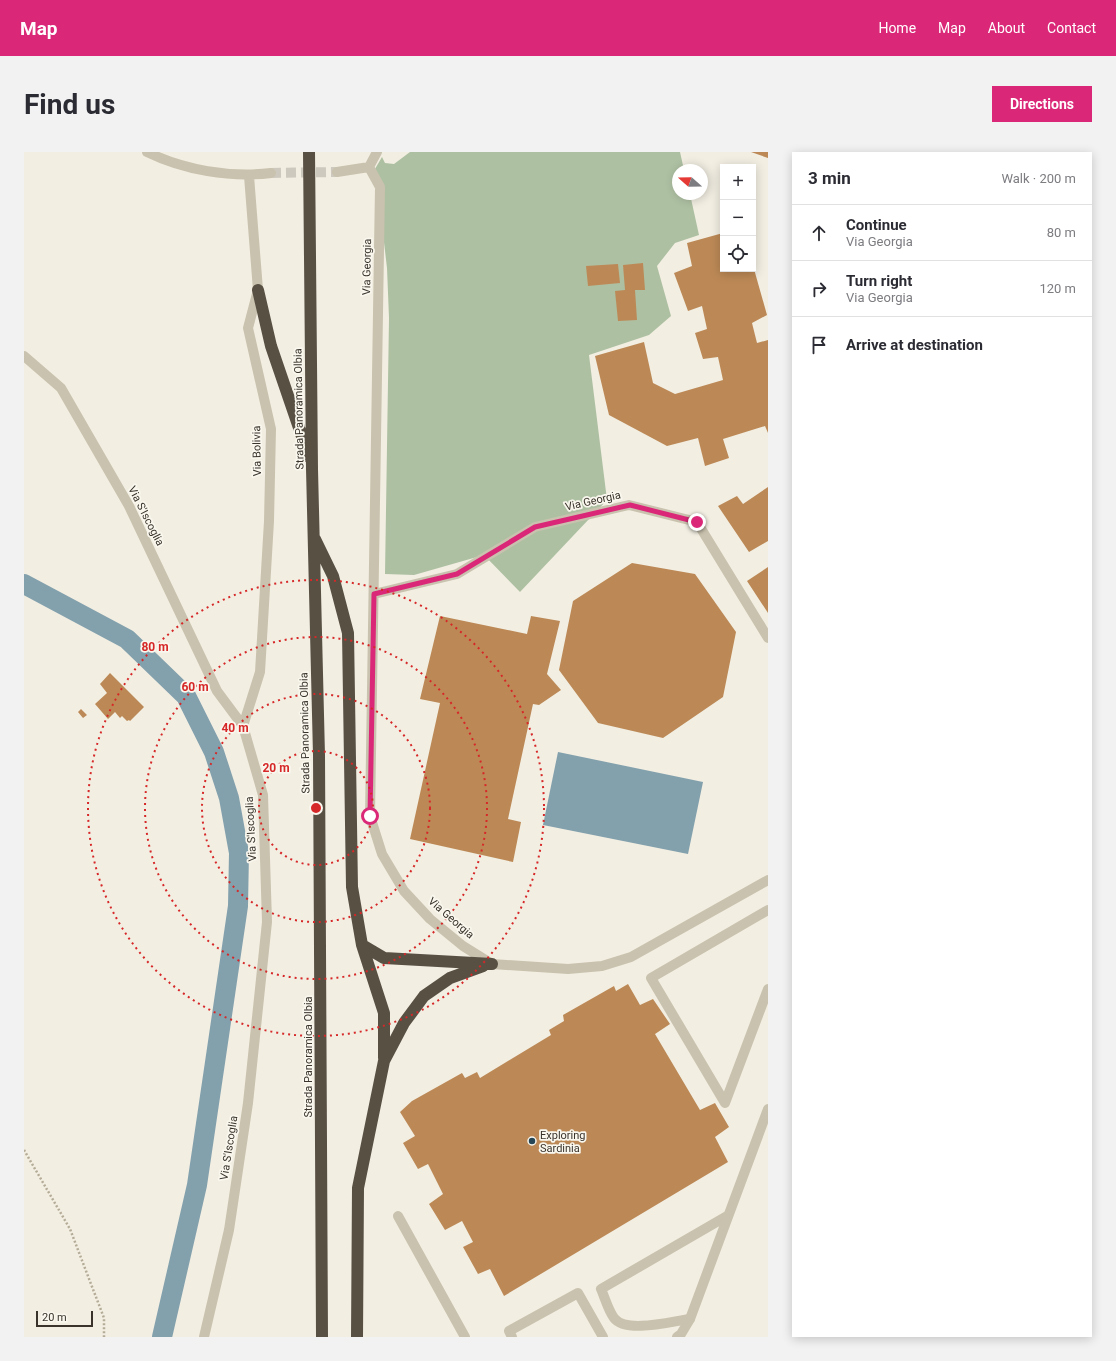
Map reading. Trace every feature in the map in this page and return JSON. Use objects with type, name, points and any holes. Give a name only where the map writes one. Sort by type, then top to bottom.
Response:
[{"type":"highway","name":"Strada Panoramica Olbia","points":[[308,152],[312,469],[319,763],[322,1337]]},
{"type":"highway","points":[[258,290],[271,346],[312,469]]},
{"type":"highway","points":[[314,535],[334,576],[348,633],[352,887],[362,945],[384,1013],[384,1061],[358,1188],[357,1337]]},
{"type":"highway","points":[[362,945],[384,958],[492,964]]},
{"type":"highway","points":[[384,1061],[404,1023],[424,996],[450,978],[492,964]]},
{"type":"street","points":[[148,152],[162,159],[203,170],[249,176],[271,173]]},
{"type":"street","points":[[337,172],[369,167],[377,152]]},
{"type":"street","name":"Via Georgia","points":[[369,167],[380,187],[370,816],[382,854],[404,891],[430,919],[463,946],[492,964],[568,969],[602,966],[632,957],[768,880]]},
{"type":"street","name":"Via Bolivia","points":[[243,726],[260,672],[269,521],[271,429],[248,328],[258,290],[249,176]]},
{"type":"street","name":"Via S'Iscoglia","points":[[24,356],[61,388],[129,506],[217,691],[243,726],[263,795],[267,922],[248,1103],[228,1230],[204,1337]]},
{"type":"street","name":"Via Georgia","points":[[374,594],[457,574],[535,527],[630,505],[697,522],[768,638]]},
{"type":"street","points":[[768,910],[651,978],[725,1103],[768,989]]},
{"type":"street","points":[[679,1336],[690,1319],[768,1109]]},
{"type":"street","points":[[398,1216],[465,1337]]},
{"type":"street","points":[[690,1319],[636,1327],[625,1325],[614,1319],[601,1289],[727,1216]]},
{"type":"street","points":[[512,1337],[509,1331],[578,1293],[603,1337]]},
{"type":"path","points":[[24,1150],[70,1229],[104,1318],[104,1337]]},
{"type":"green space","points":[[410,152],[680,152],[683,164],[672,164],[672,200],[691,200],[699,235],[675,243],[657,266],[671,316],[649,335],[589,355],[607,500],[520,592],[484,555],[414,575],[385,574],[389,318],[387,268],[378,191],[372,174],[382,157],[385,163],[394,164]]},
{"type":"water","points":[[558,752],[703,782],[688,854],[543,825]]},
{"type":"building","points":[[751,152],[768,152],[768,158]]},
{"type":"building","points":[[720,234],[720,272],[755,272],[767,315],[752,323],[757,343],[768,340],[768,433],[765,426],[723,439],[729,458],[705,466],[698,438],[667,446],[609,415],[595,356],[644,342],[653,383],[675,394],[723,380],[718,357],[703,359],[695,333],[707,329],[702,306],[688,311],[674,273],[692,266],[687,243]]},
{"type":"building","points":[[643,263],[645,290],[635,290],[637,320],[618,321],[615,291],[625,290],[623,265]]},
{"type":"building","points":[[618,264],[620,283],[588,286],[586,266]]},
{"type":"building","points":[[768,487],[768,541],[749,552],[718,506],[737,496],[743,504]]},
{"type":"building","points":[[632,563],[695,574],[736,632],[723,697],[663,738],[598,723],[559,670],[573,601]]},
{"type":"building","points":[[768,567],[768,613],[747,581]]},
{"type":"building","points":[[440,616],[527,634],[531,616],[560,621],[547,674],[561,690],[539,705],[533,704],[508,819],[521,822],[513,862],[410,839],[440,703],[420,699]]},
{"type":"building","points":[[110,673],[144,707],[130,721],[127,721],[122,716],[120,718],[115,712],[108,719],[95,704],[107,693],[100,684]]},
{"type":"building","points":[[81,709],[87,715],[83,718],[78,712]]},
{"type":"building","points":[[628,984],[640,1005],[653,999],[670,1024],[655,1034],[700,1110],[715,1103],[729,1127],[715,1137],[728,1162],[504,1296],[490,1269],[478,1274],[463,1247],[473,1242],[462,1221],[445,1230],[429,1204],[443,1194],[428,1164],[418,1169],[403,1143],[415,1136],[400,1112],[412,1101],[462,1073],[465,1078],[477,1072],[480,1078],[551,1035],[549,1030],[564,1021],[563,1015],[614,986],[616,991]]},
{"type":"waterway","points":[[24,584],[127,639],[186,696],[214,752],[229,798],[239,853],[238,906],[197,1185],[162,1337]]},
{"type":"tunnel","points":[[271,173],[337,172]]},
{"type":"place","name":"Exploring Sardinia","points":[[532,1141]]},
{"type":"route","points":[[370,816],[374,594],[457,574],[535,527],[630,505],[697,522]]}]
